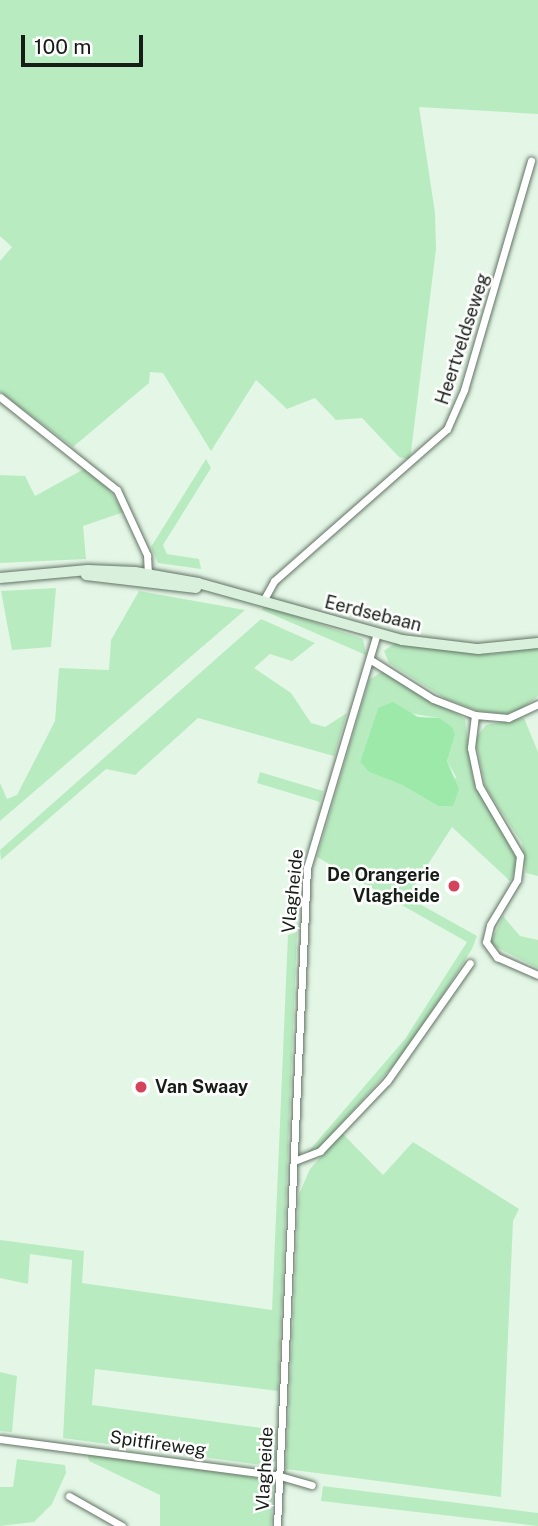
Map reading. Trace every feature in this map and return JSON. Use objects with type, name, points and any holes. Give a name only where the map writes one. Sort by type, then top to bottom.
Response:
[{"type":"main road","name":"Eerdsebaan","points":[[0,578],[83,573],[148,578],[204,587],[263,601],[377,633],[478,649],[538,643]]},
{"type":"street","name":"Heertveldseweg","points":[[263,601],[274,581],[447,429],[464,390],[531,161]]},
{"type":"street","points":[[529,174],[538,176]]},
{"type":"street","points":[[0,397],[113,486],[147,555],[148,578]]},
{"type":"street","name":"Vlagheide","points":[[277,1526],[307,868],[377,633]]},
{"type":"street","points":[[371,660],[433,699],[475,715],[508,718],[538,704]]},
{"type":"street","points":[[475,715],[472,755],[479,786],[520,856],[517,880],[488,929],[487,945],[497,957],[538,975]]},
{"type":"street","points":[[294,1161],[320,1151],[387,1081],[470,963]]},
{"type":"street","name":"Spitfireweg","points":[[0,1439],[280,1476],[312,1485]]},
{"type":"street","points":[[69,1496],[122,1526]]},
{"type":"shaded area","points":[[0,0],[538,0],[538,114],[419,107],[435,213],[436,249],[410,460],[399,457],[362,418],[336,420],[315,398],[287,409],[256,380],[211,451],[163,373],[150,372],[149,383],[73,447],[0,392],[0,261],[12,247],[0,236]]},
{"type":"shaded area","points":[[206,459],[211,468],[163,545],[167,554],[199,559],[201,569],[158,563],[151,547]]},
{"type":"shaded area","points":[[84,469],[108,488],[124,512],[83,526],[86,559],[0,563],[0,475],[25,476],[35,496]]},
{"type":"shaded area","points":[[56,588],[51,647],[12,650],[1,591]]},
{"type":"shaded area","points":[[139,591],[245,610],[0,821],[0,783],[7,799],[17,795],[55,721],[59,668],[109,670],[111,640]]},
{"type":"shaded area","points":[[265,606],[363,639],[366,655],[262,610]]},
{"type":"shaded area","points":[[261,619],[315,643],[292,661],[270,654],[254,668],[291,693],[311,723],[325,727],[347,713],[334,756],[198,718],[135,775],[106,769],[1,860],[0,850]]},
{"type":"shaded area","points":[[395,643],[492,654],[538,648],[538,696],[521,709],[505,714],[479,711],[446,699],[389,663],[384,651]]},
{"type":"shaded area","points":[[383,671],[465,719],[473,779],[516,854],[516,868],[510,881],[452,827],[407,897],[477,936],[472,949],[408,1049],[318,1149],[308,1152],[405,1039],[467,942],[317,857],[369,680]],"holes":[[[378,708],[439,718],[455,735],[447,761],[456,777],[438,806],[402,785],[369,772],[360,762]]]},
{"type":"shaded area","points":[[393,702],[418,717],[439,718],[452,727],[455,735],[447,761],[459,789],[453,806],[438,806],[402,785],[369,772],[360,762],[378,708]]},
{"type":"shaded area","points":[[524,718],[538,752],[538,876],[526,873],[522,843],[486,788],[475,739],[486,725]]},
{"type":"shaded area","points":[[260,772],[323,791],[320,802],[257,783]]},
{"type":"shaded area","points":[[503,916],[520,936],[538,940],[538,968],[490,944]]},
{"type":"shaded area","points":[[297,932],[278,1391],[95,1369],[92,1405],[277,1430],[276,1460],[268,1466],[63,1438],[72,1260],[30,1254],[28,1284],[0,1278],[0,1240],[84,1251],[82,1283],[272,1310],[288,935]]},
{"type":"shaded area","points":[[342,1133],[383,1175],[413,1142],[519,1209],[513,1221],[501,1497],[286,1469],[299,1194],[310,1169]]},
{"type":"shaded area","points":[[0,1372],[17,1376],[12,1432],[0,1431]]},
{"type":"shaded area","points":[[87,1453],[266,1479],[273,1484],[271,1526],[160,1526],[160,1495],[89,1461]]},
{"type":"shaded area","points":[[17,1459],[65,1465],[66,1473],[52,1504],[34,1522],[0,1526],[0,1487],[13,1487]]},
{"type":"shaded area","points":[[323,1486],[538,1513],[538,1526],[321,1501]]},
{"type":"place","name":"De Orangerie Vlagheide","points":[[454,886]]},
{"type":"place","name":"Van Swaay","points":[[141,1087]]}]
